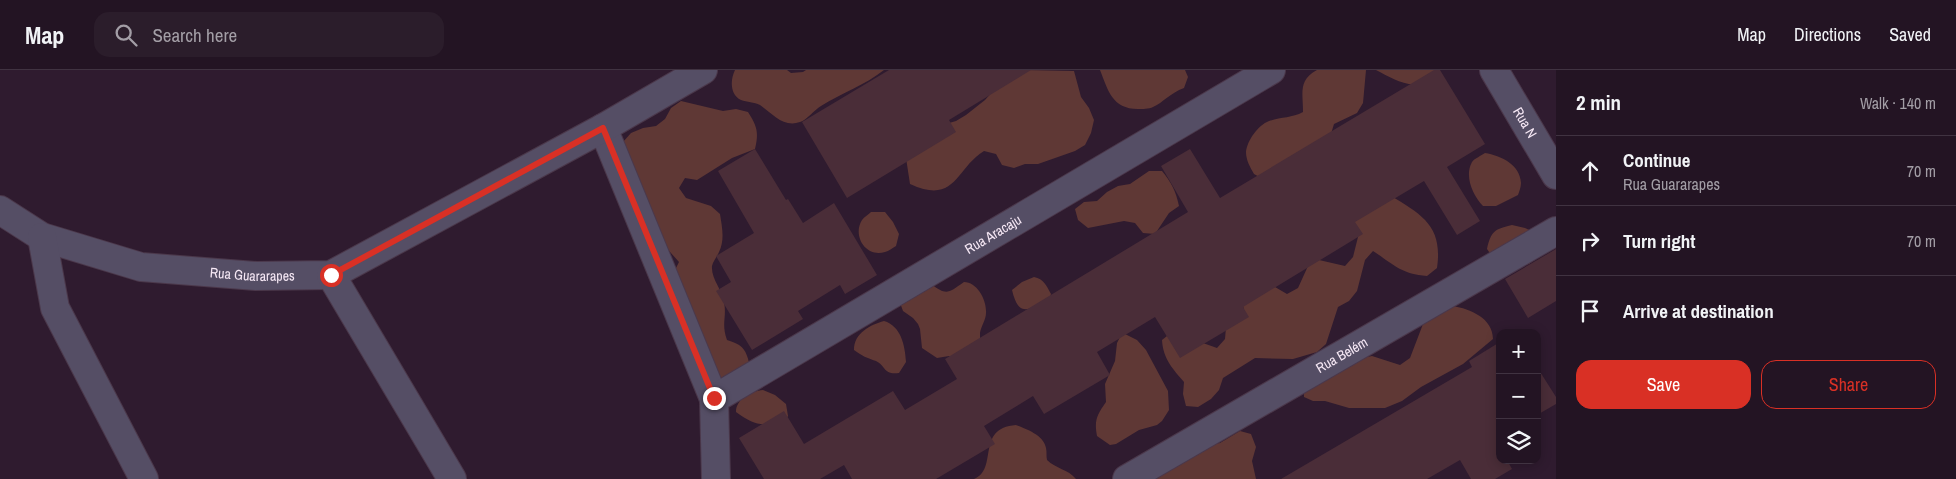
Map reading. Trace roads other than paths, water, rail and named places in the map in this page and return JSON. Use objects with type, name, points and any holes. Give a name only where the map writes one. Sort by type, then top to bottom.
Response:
[{"type":"street","name":"Rua Aracaju","points":[[714,398],[1271,70]]},
{"type":"street","name":"Rua N","points":[[1494,70],[1556,175]]},
{"type":"street","name":"Rua Guararapes","points":[[0,210],[42,237],[141,267],[256,276],[331,275],[603,128],[697,72]]},
{"type":"street","points":[[603,128],[714,398],[716,479]]},
{"type":"street","name":"Rua Belém","points":[[1127,479],[1556,232]]},
{"type":"street","points":[[42,237],[55,308],[144,479]]},
{"type":"street","points":[[331,275],[452,479]]}]
